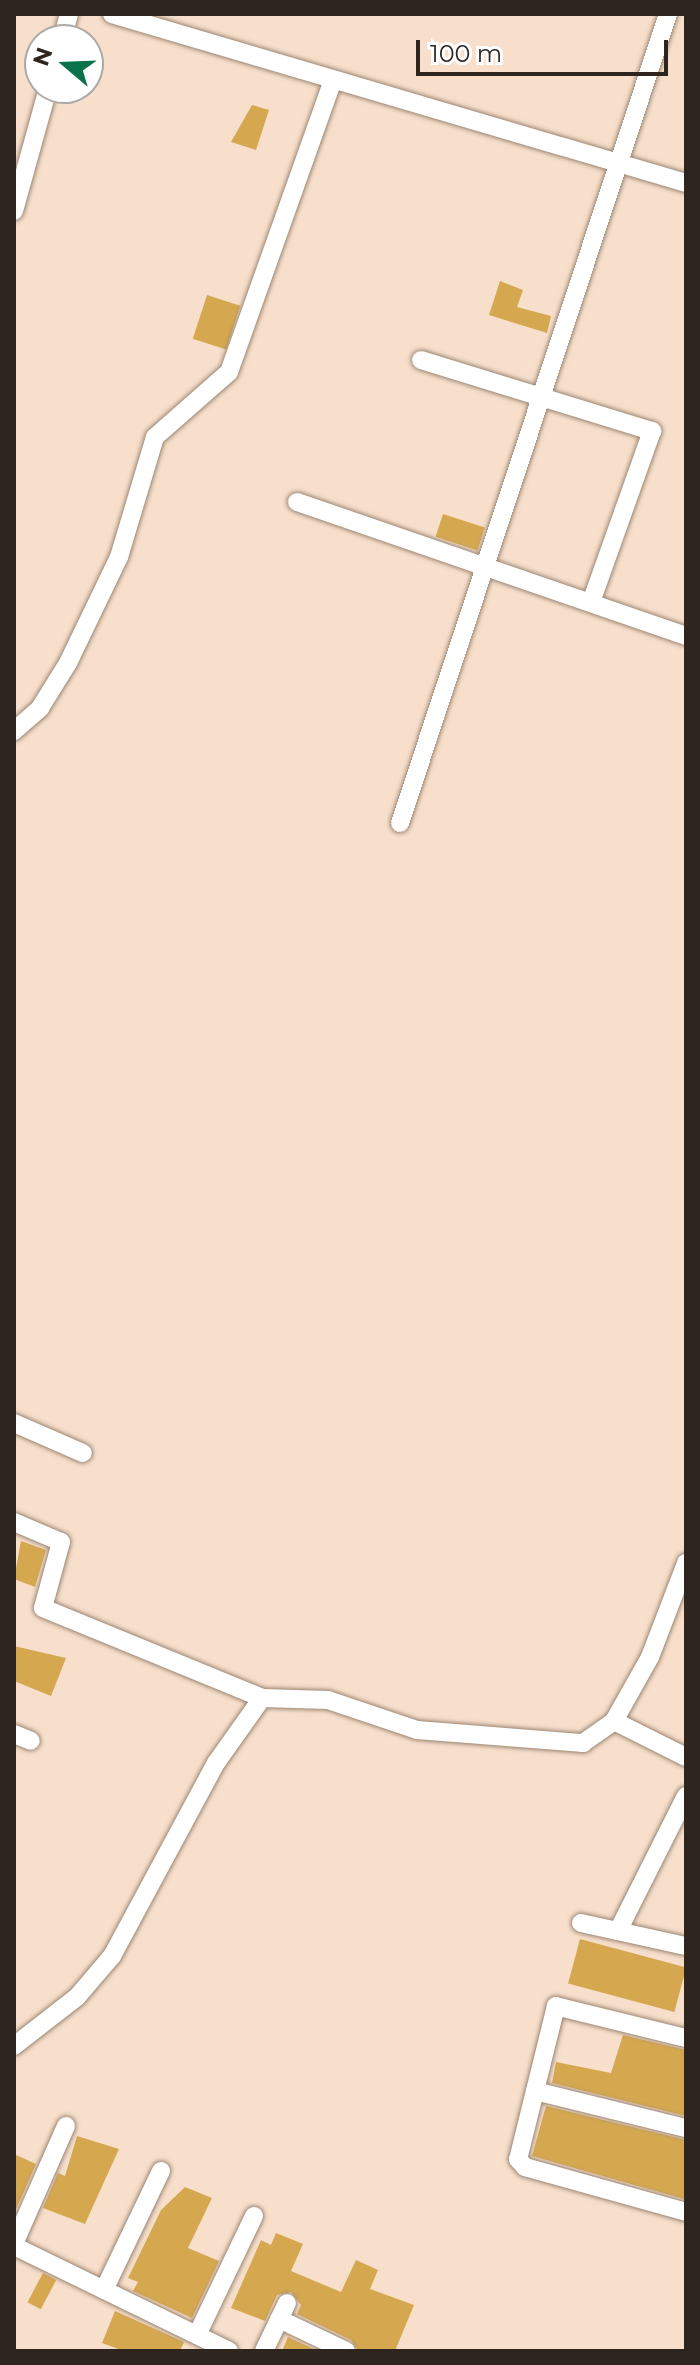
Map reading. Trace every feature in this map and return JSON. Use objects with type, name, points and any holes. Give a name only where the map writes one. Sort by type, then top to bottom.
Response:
[{"type":"street","points":[[112,14],[686,183]]},
{"type":"street","points":[[400,823],[624,165],[668,14]]},
{"type":"street","points":[[14,731],[40,708],[68,663],[119,557],[155,437],[229,372],[333,80]]},
{"type":"street","points":[[14,211],[44,104]]},
{"type":"street","points":[[421,360],[652,431],[591,602]]},
{"type":"street","points":[[297,502],[686,636]]},
{"type":"street","points":[[14,1423],[83,1453]]},
{"type":"street","points":[[14,1522],[61,1542],[43,1608],[262,1698],[328,1700],[417,1730],[583,1743],[614,1721],[650,1657],[686,1563]]},
{"type":"street","points":[[14,2046],[77,1997],[112,1956],[216,1763],[262,1698]]},
{"type":"street","points":[[614,1721],[686,1757]]},
{"type":"street","points":[[618,1931],[686,1796]]},
{"type":"street","points":[[581,1923],[686,1946]]},
{"type":"street","points":[[686,2038],[556,2006],[521,2166],[686,2212]]},
{"type":"street","points":[[535,2091],[686,2128]]},
{"type":"street","points":[[66,2126],[14,2245],[229,2351]]},
{"type":"street","points":[[104,2290],[161,2171]]},
{"type":"street","points":[[197,2335],[254,2216]]},
{"type":"street","points":[[264,2351],[283,2311],[346,2351]]},
{"type":"building","points":[[252,105],[269,110],[256,150],[231,142]]},
{"type":"building","points":[[500,281],[523,290],[517,307],[551,316],[547,333],[489,315]]},
{"type":"building","points":[[207,295],[240,306],[226,350],[193,339]]},
{"type":"building","points":[[443,514],[485,528],[477,550],[436,537]]},
{"type":"building","points":[[21,1541],[46,1550],[35,1587],[14,1579]]},
{"type":"building","points":[[14,1646],[66,1658],[51,1696],[14,1681]]},
{"type":"building","points":[[580,1939],[686,1967],[674,2012],[568,1983]]},
{"type":"building","points":[[623,2035],[686,2050],[686,2116],[552,2083],[556,2062],[611,2073]]},
{"type":"building","points":[[546,2106],[686,2140],[684,2199],[532,2156]]},
{"type":"building","points":[[77,2136],[119,2149],[85,2224],[43,2208],[58,2173],[65,2176]]},
{"type":"building","points":[[14,2154],[36,2164],[14,2214]]},
{"type":"building","points":[[185,2187],[212,2198],[188,2248],[219,2261],[192,2318],[133,2291],[138,2282],[128,2278],[161,2210]]},
{"type":"building","points":[[276,2233],[303,2244],[291,2271],[341,2292],[356,2260],[378,2270],[370,2289],[414,2305],[395,2351],[358,2351],[351,2340],[297,2314],[301,2305],[291,2292],[277,2295],[265,2321],[231,2308],[261,2240],[271,2245]]},
{"type":"building","points":[[43,2273],[56,2280],[41,2309],[28,2302]]},
{"type":"building","points":[[115,2311],[184,2342],[180,2351],[124,2351],[102,2343]]},
{"type":"building","points":[[288,2337],[318,2351],[282,2351]]}]
